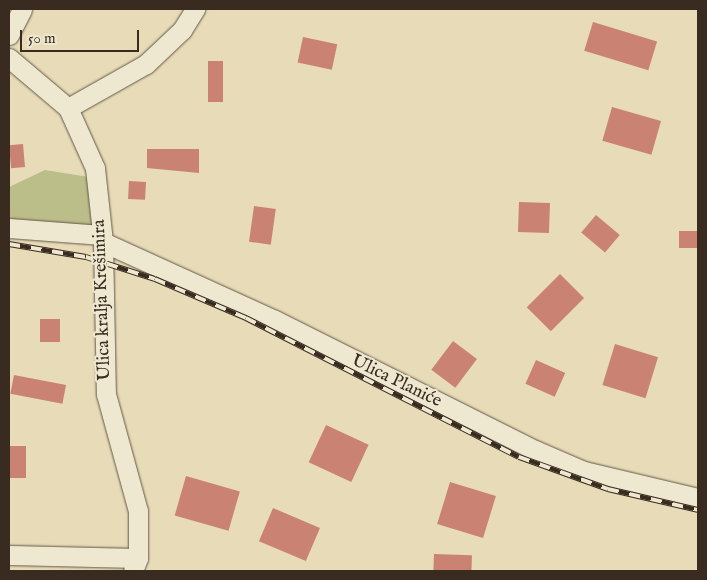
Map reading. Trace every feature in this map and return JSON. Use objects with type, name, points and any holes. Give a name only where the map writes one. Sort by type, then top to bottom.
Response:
[{"type":"street","points":[[9,35],[22,9]]},
{"type":"street","points":[[68,108],[146,64],[182,30],[195,9]]},
{"type":"street","name":"Ulica kralja Krešimira","points":[[9,58],[68,108],[95,168],[102,239],[106,394],[138,511],[135,564]]},
{"type":"street","points":[[9,228],[102,239]]},
{"type":"street","name":"Ulica Planiće","points":[[102,239],[275,320],[535,450],[584,471],[698,498]]},
{"type":"street","points":[[9,555],[135,564]]},
{"type":"green space","points":[[45,170],[89,177],[92,226],[9,222],[9,187]]},
{"type":"building","points":[[593,22],[657,42],[648,70],[584,51]]},
{"type":"building","points":[[303,37],[337,44],[332,70],[298,62]]},
{"type":"building","points":[[208,61],[223,61],[223,102],[208,102]]},
{"type":"building","points":[[612,107],[661,121],[651,155],[602,141]]},
{"type":"building","points":[[23,144],[25,167],[11,168],[9,145]]},
{"type":"building","points":[[147,149],[199,149],[199,173],[147,168]]},
{"type":"building","points":[[129,181],[146,182],[145,200],[128,199]]},
{"type":"building","points":[[519,202],[550,203],[549,233],[518,232]]},
{"type":"building","points":[[254,206],[276,209],[271,245],[249,242]]},
{"type":"building","points":[[596,215],[620,235],[605,253],[581,233]]},
{"type":"building","points":[[679,231],[698,231],[698,248],[679,248]]},
{"type":"building","points":[[560,274],[584,298],[551,331],[527,307]]},
{"type":"building","points":[[40,319],[60,319],[60,342],[40,342]]},
{"type":"building","points":[[453,341],[477,359],[455,388],[431,370]]},
{"type":"building","points":[[615,344],[658,357],[645,398],[602,385]]},
{"type":"building","points":[[536,360],[565,373],[555,397],[525,384]]},
{"type":"building","points":[[14,375],[66,385],[62,404],[10,394]]},
{"type":"building","points":[[326,425],[369,445],[351,482],[309,462]]},
{"type":"building","points":[[9,446],[26,446],[26,478],[9,478]]},
{"type":"building","points":[[186,476],[240,491],[229,531],[175,515]]},
{"type":"building","points":[[450,482],[496,496],[483,538],[437,524]]},
{"type":"building","points":[[273,508],[320,528],[306,561],[259,541]]},
{"type":"building","points":[[434,554],[472,555],[471,571],[433,571]]},
{"type":"railway","points":[[9,244],[86,257],[155,279],[246,318],[519,457],[608,489],[698,510]]}]
